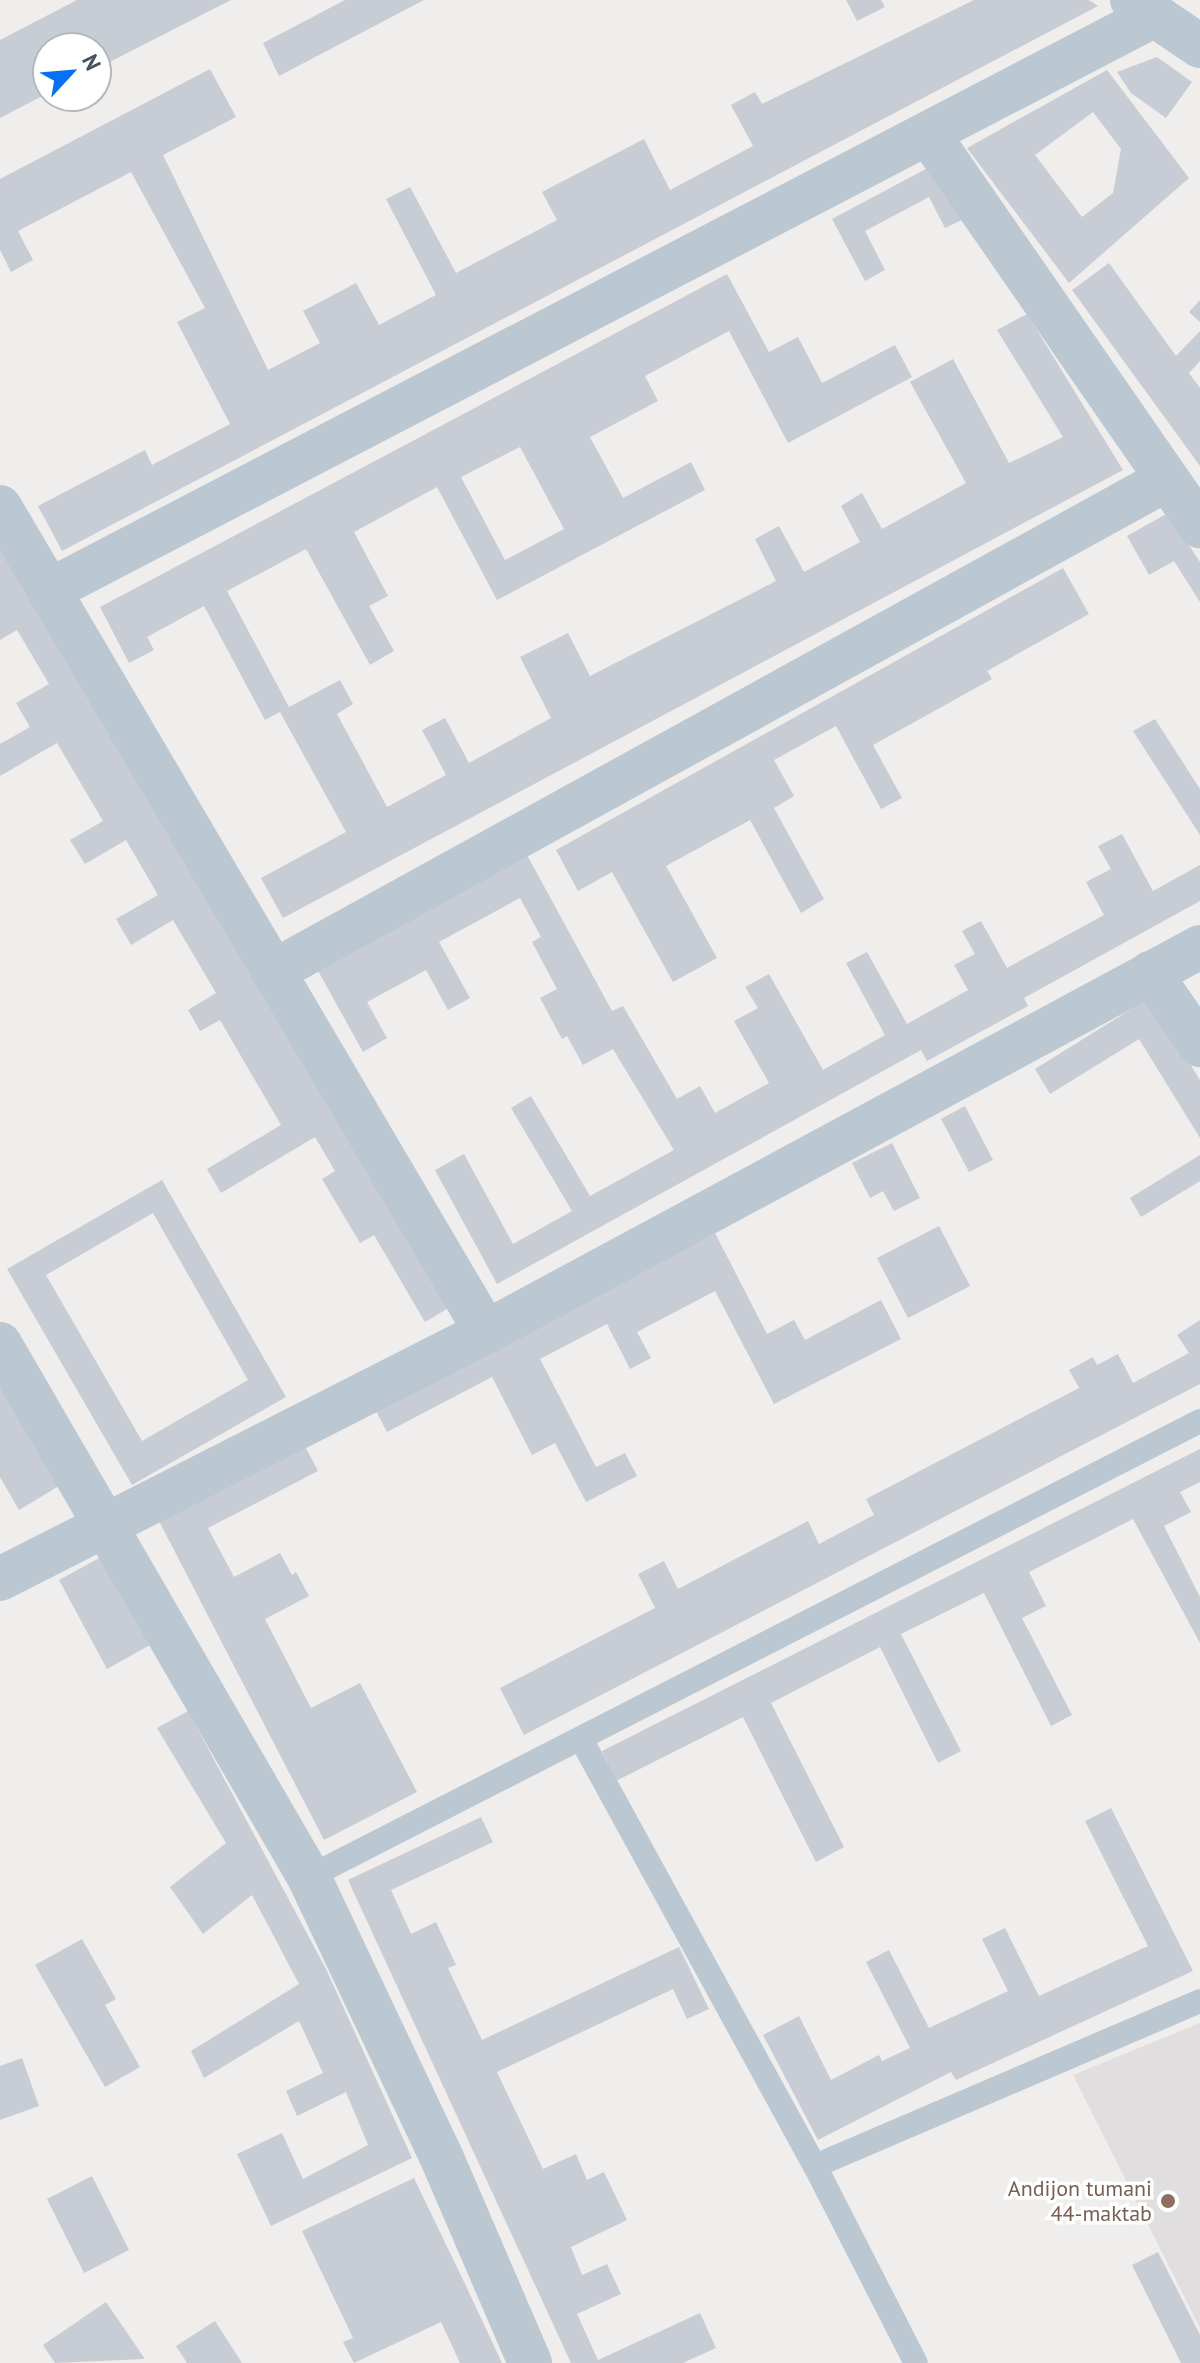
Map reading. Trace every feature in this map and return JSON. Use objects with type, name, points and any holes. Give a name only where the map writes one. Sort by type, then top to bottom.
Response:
[{"type":"street","points":[[50,590],[929,135],[1142,8],[1200,46]]},
{"type":"street","points":[[276,970],[1187,500],[929,135]]},
{"type":"street","points":[[0,507],[276,970],[486,1332]]},
{"type":"street","points":[[0,1579],[486,1332],[1200,947]]},
{"type":"street","points":[[1150,973],[1200,1045]]},
{"type":"street","points":[[0,1344],[309,1877],[441,2156],[530,2363]]},
{"type":"lane","points":[[309,1877],[1200,1421]]},
{"type":"lane","points":[[581,1739],[815,2166],[916,2363]]},
{"type":"lane","points":[[815,2166],[1200,2001]]},
{"type":"shaded area","name":"Andijon tumani 44-maktab","points":[[1200,2023],[1200,2328],[1073,2075]]},
{"type":"building","points":[[77,0],[231,0],[112,61],[112,32],[32,32],[32,101],[0,118],[0,40]]},
{"type":"building","points":[[345,0],[424,0],[279,76],[263,43]]},
{"type":"building","points":[[846,0],[881,0],[885,7],[857,21]]},
{"type":"building","points":[[974,0],[1089,0],[1098,6],[62,551],[38,506],[145,450],[152,465],[230,424],[177,322],[205,308],[131,172],[18,231],[33,260],[11,272],[0,250],[0,179],[210,69],[236,117],[163,155],[268,370],[320,343],[303,311],[356,283],[379,325],[436,295],[386,199],[410,187],[456,273],[557,220],[542,192],[644,139],[670,190],[753,146],[731,105],[755,92],[762,104]]},
{"type":"building","points":[[1157,57],[1192,82],[1166,118],[1131,93],[1117,72]]},
{"type":"building","points":[[1107,70],[1189,178],[1069,283],[967,148]],"holes":[[[1093,112],[1121,149],[1113,193],[1082,217],[1035,155]]]},
{"type":"building","points":[[937,163],[966,218],[945,228],[929,197],[865,231],[885,270],[865,281],[832,219]]},
{"type":"building","points":[[1109,263],[1176,356],[1200,331],[1200,361],[1189,373],[1200,388],[1200,466],[1072,290]]},
{"type":"building","points":[[727,274],[769,352],[798,337],[822,383],[895,345],[912,377],[788,443],[729,331],[645,376],[658,401],[590,437],[623,498],[691,462],[705,490],[497,600],[437,487],[354,532],[388,596],[369,606],[394,651],[370,665],[306,549],[227,591],[289,707],[340,680],[353,704],[337,714],[387,807],[446,775],[422,730],[445,718],[469,763],[551,718],[520,657],[568,633],[590,676],[776,581],[755,539],[779,526],[804,572],[860,542],[841,506],[862,493],[882,529],[966,483],[910,382],[953,359],[1009,463],[1063,437],[997,330],[1027,314],[1123,470],[283,918],[261,878],[346,832],[280,712],[265,720],[204,606],[147,637],[154,650],[129,663],[100,607]],"holes":[[[520,447],[564,529],[505,560],[461,477]]]},
{"type":"building","points":[[1200,300],[1200,322],[1189,312]]},
{"type":"building","points":[[1168,513],[1200,562],[1200,602],[1174,561],[1149,575],[1127,536]]},
{"type":"building","points":[[0,544],[452,1306],[425,1322],[374,1235],[360,1243],[322,1179],[335,1171],[315,1137],[221,1193],[207,1169],[281,1125],[220,1020],[200,1031],[188,1010],[216,993],[173,920],[131,945],[116,919],[158,895],[126,840],[85,864],[70,840],[103,821],[57,743],[0,776],[0,744],[30,727],[16,703],[49,684],[17,630],[0,640]]},
{"type":"building","points":[[1063,568],[1089,614],[987,671],[992,679],[873,745],[902,798],[881,809],[836,726],[774,760],[794,796],[774,808],[824,899],[801,913],[750,820],[666,866],[717,958],[673,982],[612,872],[578,891],[556,850]]},
{"type":"building","points":[[1155,719],[1200,789],[1200,835],[1133,731]]},
{"type":"building","points":[[1122,834],[1153,891],[1200,865],[1200,901],[1024,998],[1028,1006],[927,1061],[921,1050],[497,1284],[435,1170],[464,1154],[513,1244],[572,1211],[511,1108],[531,1096],[590,1196],[674,1150],[613,1049],[583,1065],[567,1036],[562,1039],[540,998],[557,989],[532,942],[541,937],[520,898],[439,942],[470,998],[448,1010],[426,970],[367,1002],[387,1038],[363,1052],[317,969],[527,855],[612,1011],[623,1006],[677,1099],[700,1086],[715,1113],[769,1083],[734,1021],[758,1008],[745,987],[769,974],[823,1070],[885,1035],[846,963],[867,952],[907,1024],[968,990],[954,965],[975,954],[962,931],[981,921],[1007,968],[1104,915],[1086,882],[1111,869],[1098,846]]},
{"type":"building","points":[[1149,998],[1200,1080],[1200,1138],[1139,1039],[1050,1094],[1035,1069]]},
{"type":"building","points":[[965,1106],[993,1160],[969,1172],[941,1119]]},
{"type":"building","points":[[892,1143],[920,1198],[894,1211],[883,1191],[870,1198],[852,1163]]},
{"type":"building","points":[[1200,1155],[1200,1181],[1141,1217],[1130,1198]]},
{"type":"building","points":[[162,1180],[286,1397],[132,1485],[7,1269]],"holes":[[[153,1213],[248,1380],[142,1441],[46,1275]]]},
{"type":"building","points":[[939,1226],[970,1286],[908,1318],[877,1258]]},
{"type":"building","points":[[715,1233],[767,1334],[794,1320],[805,1340],[881,1300],[901,1339],[774,1404],[715,1291],[637,1332],[651,1358],[630,1369],[607,1324],[540,1359],[596,1467],[625,1453],[637,1476],[586,1502],[555,1443],[532,1455],[492,1377],[387,1432],[375,1409]]},
{"type":"building","points":[[1200,1320],[1200,1384],[524,1735],[500,1688],[655,1608],[638,1574],[664,1561],[678,1589],[808,1521],[819,1544],[874,1515],[866,1499],[1079,1388],[1069,1370],[1093,1357],[1097,1365],[1118,1354],[1133,1383],[1189,1353],[1177,1335]]},
{"type":"building","points":[[0,1385],[59,1486],[19,1510],[0,1477]]},
{"type":"building","points":[[305,1446],[318,1471],[208,1528],[234,1577],[280,1553],[292,1575],[296,1572],[309,1596],[265,1619],[311,1708],[360,1683],[417,1792],[324,1840],[159,1521]]},
{"type":"building","points":[[1200,1449],[1200,1482],[1180,1492],[1191,1512],[1164,1526],[1200,1597],[1200,1643],[1133,1519],[1029,1572],[1046,1606],[1022,1618],[1072,1715],[1051,1726],[984,1593],[901,1634],[961,1751],[938,1763],[880,1647],[771,1703],[844,1847],[816,1862],[743,1717],[616,1781],[602,1751]]},
{"type":"building","points":[[101,1557],[150,1645],[107,1669],[59,1580]]},
{"type":"building","points":[[188,1711],[326,1969],[412,2158],[271,2226],[237,2154],[282,2133],[303,2179],[368,2145],[346,2092],[297,2116],[286,2091],[323,2073],[299,2021],[204,2078],[191,2051],[299,1984],[252,1895],[203,1934],[170,1887],[226,1843],[157,1728]]},
{"type":"building","points":[[1111,1808],[1193,1971],[956,2080],[951,2072],[818,2140],[763,2035],[799,2016],[831,2080],[879,2055],[882,2061],[910,2048],[866,1962],[889,1950],[929,2028],[1008,1991],[982,1939],[1005,1928],[1039,1996],[1148,1946],[1085,1821]]},
{"type":"building","points":[[481,1817],[493,1842],[391,1890],[411,1934],[436,1922],[456,1965],[448,1968],[482,2040],[679,1947],[709,2009],[687,2019],[673,1989],[497,2072],[543,2169],[576,2154],[587,2180],[604,2172],[627,2220],[571,2247],[582,2275],[607,2264],[621,2294],[577,2314],[598,2360],[700,2313],[716,2348],[683,2363],[571,2363],[348,1880]]},
{"type":"building","points":[[82,1939],[116,1999],[105,2005],[140,2067],[105,2087],[35,1965]]},
{"type":"building","points":[[22,2058],[39,2106],[0,2120],[0,2066]]},
{"type":"building","points":[[92,2176],[129,2250],[84,2273],[47,2199]]},
{"type":"building","points":[[414,2178],[502,2363],[460,2363],[441,2322],[354,2363],[343,2342],[353,2338],[302,2231]]},
{"type":"building","points":[[1158,2252],[1200,2335],[1200,2363],[1181,2363],[1132,2265]]},
{"type":"building","points":[[106,2302],[145,2359],[55,2363],[43,2345]]},
{"type":"building","points":[[215,2321],[242,2363],[187,2363],[176,2346]]},
{"type":"place","name":"Andijon tumani 44-maktab","points":[[1168,2201]]}]
